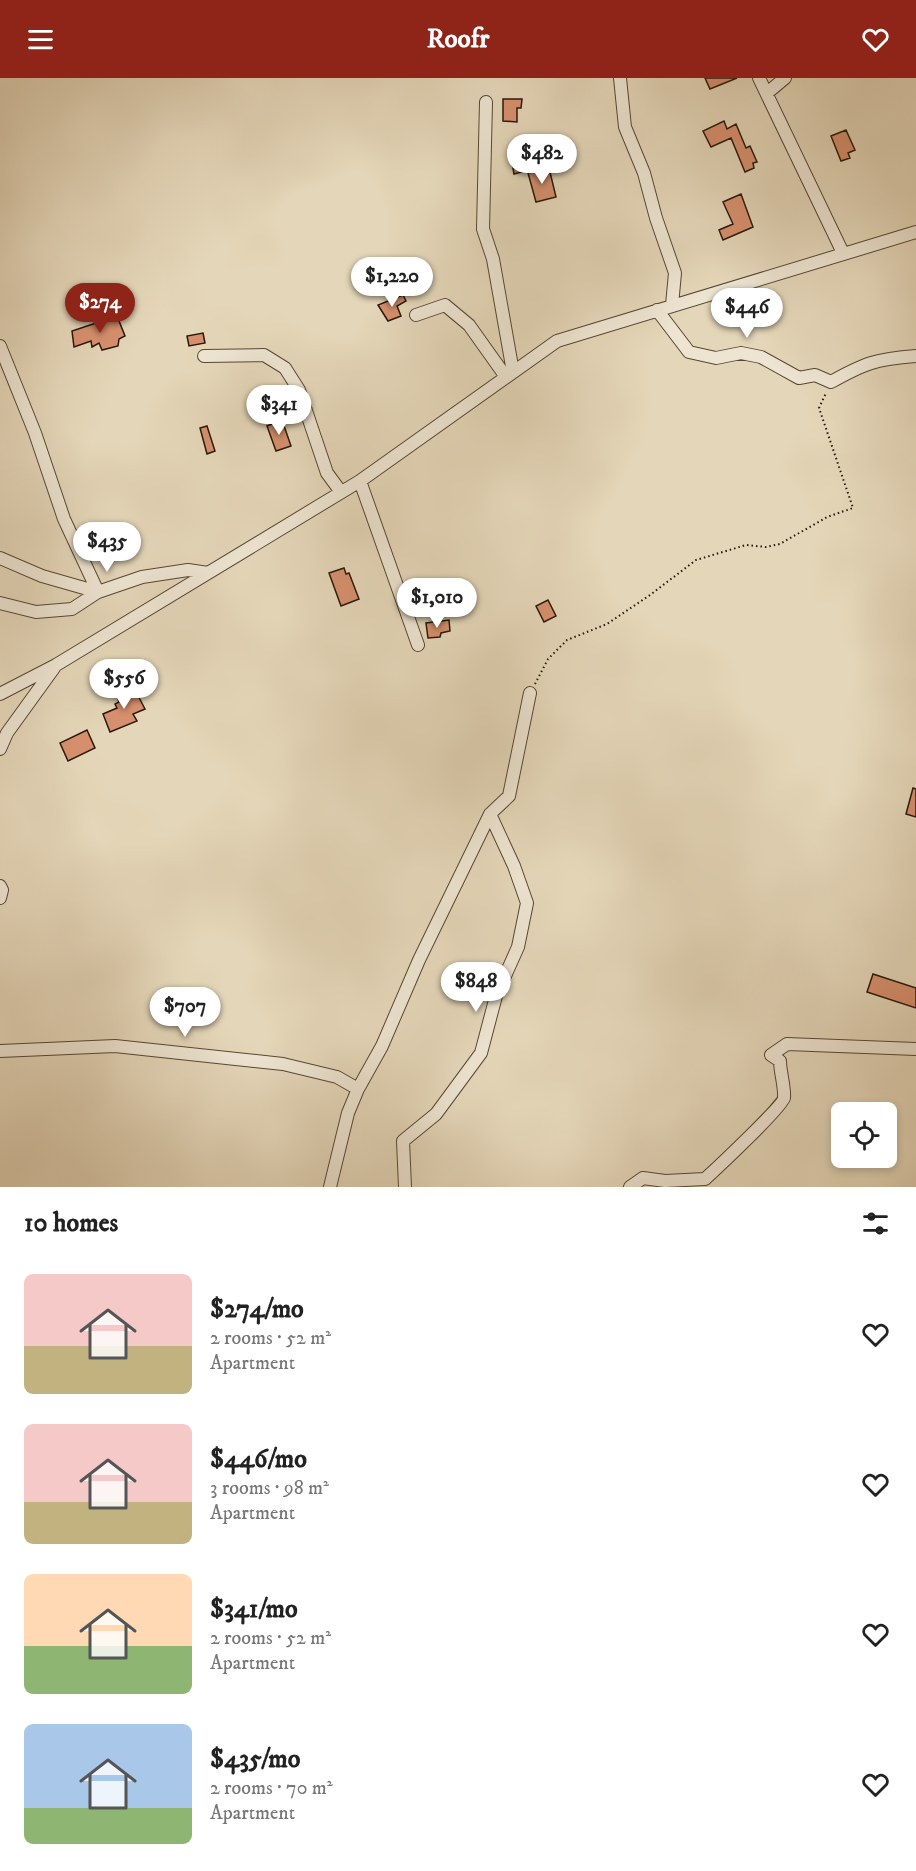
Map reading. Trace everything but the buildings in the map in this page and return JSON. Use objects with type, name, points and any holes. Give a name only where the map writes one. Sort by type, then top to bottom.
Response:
[{"type":"street","points":[[620,78],[625,127],[644,173],[656,218],[675,273],[672,305]]},
{"type":"street","points":[[759,78],[843,253]]},
{"type":"street","points":[[767,93],[785,78]]},
{"type":"street","points":[[486,102],[483,229],[493,259],[510,374]]},
{"type":"street","points":[[0,694],[56,665],[360,481],[557,341],[916,232]]},
{"type":"street","points":[[416,315],[445,305],[469,326],[510,374]]},
{"type":"street","points":[[657,310],[689,352],[716,357],[741,353],[760,357],[800,378],[815,375],[831,382],[864,364],[887,358],[916,356]]},
{"type":"street","points":[[0,346],[35,433],[64,519],[98,592]]},
{"type":"street","points":[[204,356],[264,355],[285,368],[299,390],[327,473],[341,492]]},
{"type":"street","points":[[360,481],[418,645]]},
{"type":"street","points":[[0,558],[42,576],[98,592]]},
{"type":"street","points":[[0,603],[36,612],[72,609],[98,592],[142,577],[188,570],[208,573]]},
{"type":"street","points":[[0,749],[7,733],[56,665]]},
{"type":"street","points":[[330,1187],[348,1113],[358,1089],[382,1046],[419,960],[490,814],[509,796],[530,693]]},
{"type":"street","points":[[405,1187],[403,1141],[436,1113],[481,1053],[496,996],[518,947],[527,903],[514,866],[490,814]]},
{"type":"street","points":[[0,886],[2,890],[0,898]]},
{"type":"street","points":[[630,1187],[643,1178],[705,1179],[756,1127],[776,1112],[784,1100],[780,1060],[771,1055],[787,1044],[916,1049]]},
{"type":"street","points":[[0,1051],[115,1046],[283,1064],[337,1077],[358,1089]]},
{"type":"path","points":[[530,693],[548,659],[567,640],[607,624],[696,560],[746,545],[766,548],[780,544],[826,517],[853,508],[819,408],[831,382]]}]
